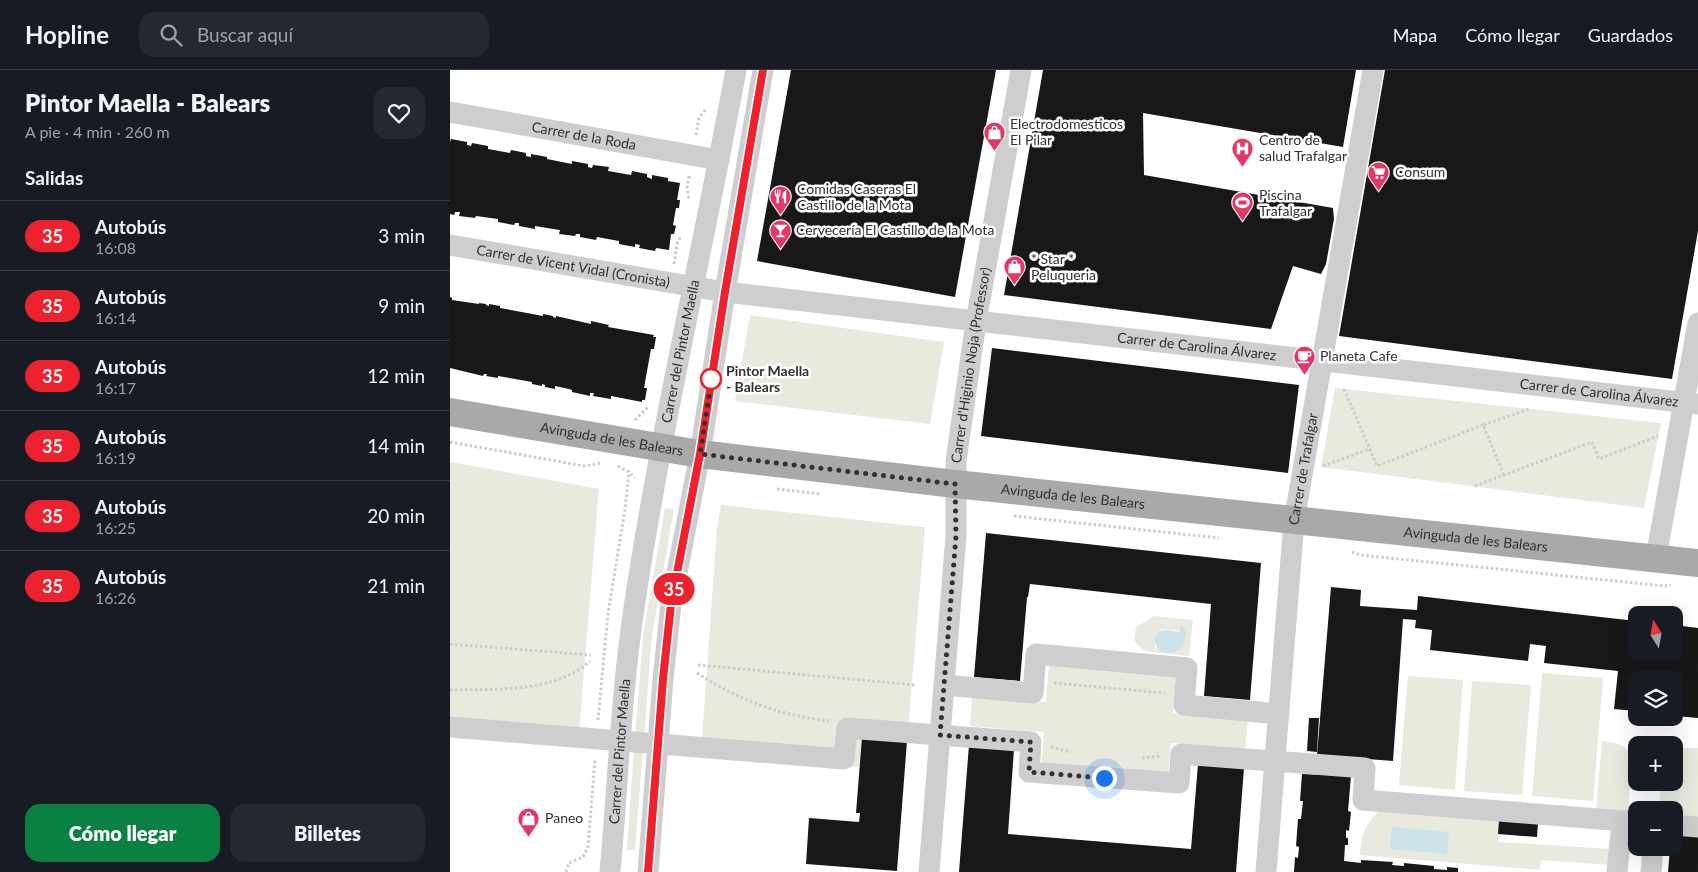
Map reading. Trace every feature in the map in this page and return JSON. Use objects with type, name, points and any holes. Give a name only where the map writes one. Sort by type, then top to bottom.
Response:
[{"type":"main road","name":"Avinguda de les Balears","points":[[450,412],[700,454],[955,484],[1698,563]]},
{"type":"street","name":"Carrer del Pintor Maella","points":[[610,872],[634,608],[660,448],[736,70]]},
{"type":"street","points":[[648,872],[657,745],[671,604],[700,454],[725,292],[763,70]]},
{"type":"street","name":"Carrer d'Higinio Noja (Professor)","points":[[929,872],[956,536],[956,461],[976,322],[1021,70]]},
{"type":"street","name":"Carrer de Trafalgar","points":[[1266,872],[1294,521],[1373,70]]},
{"type":"street","name":"Carrer de la Roda","points":[[450,112],[719,160]]},
{"type":"street","name":"Carrer de Vicent Vidal (Cronista)","points":[[450,245],[725,292]]},
{"type":"street","name":"Carrer de Carolina Álvarez","points":[[725,292],[1691,403]]},
{"type":"street","points":[[1656,558],[1691,403],[1698,323]]},
{"type":"street","points":[[944,684],[1033,693],[1036,654],[1187,668],[1184,705],[1279,714]]},
{"type":"street","points":[[450,727],[844,759],[847,728],[940,735],[1031,742],[1029,772],[1179,783],[1181,754],[1365,768],[1363,800],[1628,822]]},
{"type":"street","points":[[1617,872],[1628,826]]},
{"type":"street","points":[[1683,826],[1698,827]]},
{"type":"street","points":[[1651,872],[1652,856]]},
{"type":"path","points":[[1344,389],[1377,466],[1529,409]]},
{"type":"path","points":[[1483,426],[1504,476]]},
{"type":"path","points":[[1475,486],[1592,442],[1599,458],[1658,436]]},
{"type":"path","points":[[450,442],[584,466],[605,463]]},
{"type":"path","points":[[1322,467],[1370,449]]},
{"type":"path","points":[[450,644],[591,655]]},
{"type":"path","points":[[450,690],[498,690],[528,687],[571,674],[582,669],[590,661]]},
{"type":"path","points":[[698,665],[916,684]]},
{"type":"path","points":[[697,673],[740,698],[762,707],[834,722],[847,728]]},
{"type":"path","points":[[1034,682],[1185,695]]},
{"type":"path","points":[[1031,742],[1076,753]]},
{"type":"path","points":[[1139,758],[1181,754]]},
{"type":"shaded area","points":[[750,315],[944,342],[930,424],[735,401]]},
{"type":"shaded area","points":[[1335,388],[1661,423],[1644,508],[1321,467]]},
{"type":"shaded area","points":[[450,462],[599,489],[578,744],[450,733]]},
{"type":"shaded area","points":[[721,505],[925,527],[907,741],[862,737],[859,767],[701,753],[717,528]]},
{"type":"shaded area","points":[[665,508],[674,509],[652,635],[644,739],[635,738],[643,636]]},
{"type":"shaded area","points":[[1154,616],[1193,620],[1189,656],[1144,651],[1134,641],[1136,627]],"holes":[[[1160,630],[1180,631],[1175,651],[1161,652],[1155,647],[1155,636]]]},
{"type":"shaded area","points":[[1049,664],[1176,674],[1173,713],[1248,720],[1245,749],[1171,743],[1168,778],[1041,767],[1044,732],[970,726],[972,696],[1046,702]]},
{"type":"shaded area","points":[[1542,673],[1603,678],[1593,801],[1532,796]]},
{"type":"shaded area","points":[[1408,676],[1463,680],[1455,790],[1399,785]]},
{"type":"shaded area","points":[[1472,681],[1531,685],[1522,795],[1464,791]]},
{"type":"shaded area","points":[[1602,741],[1621,745],[1628,751],[1628,791],[1630,791],[1628,814],[1596,811]]},
{"type":"shaded area","points":[[634,748],[643,749],[635,850],[627,850]]},
{"type":"shaded area","points":[[1683,748],[1698,748],[1698,819],[1683,818],[1683,801],[1660,801],[1660,791],[1683,791]]},
{"type":"shaded area","points":[[1381,809],[1499,819],[1498,842],[1611,849],[1610,865],[1541,860],[1540,870],[1360,855],[1365,829],[1371,819]]},
{"type":"water","points":[[1181,626],[1185,627],[1186,633],[1183,644],[1179,649],[1170,653],[1158,650],[1154,640],[1158,633],[1164,630],[1179,632]]},
{"type":"water","points":[[1392,827],[1449,832],[1447,854],[1390,849]]},
{"type":"building","points":[[791,70],[996,70],[955,297],[757,261]]},
{"type":"building","points":[[1043,70],[1356,70],[1343,147],[1143,113],[1144,175],[1333,208],[1334,219],[1326,264],[1321,274],[1293,266],[1271,329],[1004,295]]},
{"type":"building","points":[[1385,70],[1698,70],[1698,231],[1672,379],[1339,336]]},
{"type":"building","points":[[451,139],[467,142],[467,145],[471,146],[472,143],[488,146],[488,149],[510,153],[511,150],[526,153],[526,156],[531,157],[531,154],[572,164],[572,161],[588,164],[588,167],[592,168],[593,165],[609,167],[608,171],[631,175],[632,171],[647,174],[647,177],[652,179],[652,175],[668,178],[668,181],[680,183],[677,200],[680,200],[679,208],[676,208],[673,225],[676,226],[674,234],[671,234],[669,250],[656,248],[655,251],[639,248],[640,245],[635,244],[635,247],[619,244],[619,241],[597,237],[596,240],[580,237],[580,234],[575,236],[559,234],[560,230],[535,226],[535,229],[519,226],[519,223],[514,225],[498,222],[498,219],[459,216],[460,212],[455,212],[454,215],[450,214]]},
{"type":"building","points":[[450,297],[452,300],[489,306],[489,304],[500,306],[500,308],[543,316],[543,314],[556,318],[556,316],[591,324],[591,321],[609,325],[608,327],[654,335],[653,337],[656,337],[654,349],[651,349],[644,388],[647,388],[645,400],[642,400],[642,402],[611,396],[611,399],[593,396],[594,393],[590,393],[590,396],[555,386],[555,389],[545,387],[542,384],[542,386],[532,384],[532,382],[498,376],[498,378],[486,376],[487,374],[483,376],[450,368]]},
{"type":"building","points":[[992,348],[1299,385],[1288,473],[981,436]]},
{"type":"building","points":[[986,533],[1261,563],[1250,700],[1204,696],[1211,604],[1030,584],[1027,597],[1020,681],[974,677]]},
{"type":"building","points":[[1331,587],[1361,590],[1360,606],[1417,610],[1418,596],[1628,620],[1628,661],[1683,661],[1683,626],[1698,628],[1698,718],[1683,717],[1683,671],[1628,671],[1628,710],[1614,709],[1618,671],[1544,663],[1546,646],[1530,644],[1528,661],[1430,650],[1432,630],[1415,628],[1416,620],[1403,619],[1393,761],[1317,755]]},
{"type":"building","points":[[1309,718],[1319,718],[1317,752],[1307,751]]},
{"type":"building","points":[[862,737],[907,741],[897,871],[806,864],[809,818],[859,822],[860,813],[856,813]]},
{"type":"building","points":[[969,745],[1014,749],[1008,834],[1191,849],[1198,764],[1244,768],[1236,872],[959,872]]},
{"type":"building","points":[[1302,774],[1351,776],[1348,811],[1351,812],[1349,831],[1346,830],[1348,845],[1345,845],[1344,861],[1361,863],[1361,860],[1393,862],[1392,865],[1404,866],[1404,863],[1434,866],[1434,869],[1447,870],[1447,867],[1458,868],[1458,872],[1294,872],[1295,857],[1298,858],[1299,847],[1296,846],[1298,819],[1301,819],[1303,801],[1300,801]]},
{"type":"building","points":[[1499,819],[1538,822],[1537,837],[1498,834]]},
{"type":"building","points":[[1683,831],[1698,832],[1698,872],[1668,872],[1669,856],[1683,856]]},
{"type":"bus line","name":"35","points":[[648,872],[666,642],[671,604],[692,486],[700,454],[725,292],[763,70]]},
{"type":"place","name":"Electrodomesticos El Pilar","points":[[994,151]]},
{"type":"place","name":"Centro de salud Trafalgar","points":[[1243,167]]},
{"type":"place","name":"Consum","points":[[1379,191]]},
{"type":"place","name":"Comidas Caseras El Castillo de la Mota","points":[[781,216]]},
{"type":"place","name":"Piscina Trafalgar","points":[[1243,222]]},
{"type":"place","name":"Cervecería El Castillo de la Mota","points":[[780,249]]},
{"type":"place","name":"* Star * Peluqueria","points":[[1015,286]]},
{"type":"place","name":"Planeta Cafe","points":[[1304,375]]},
{"type":"place","name":"Pintor Maella - Balears","points":[[711,379]]},
{"type":"place","name":"Paneo","points":[[529,837]]},
{"type":"route","points":[[711,379],[713,370],[700,454],[955,484],[956,536],[940,735],[1031,742],[1029,772],[1104,778]]}]
